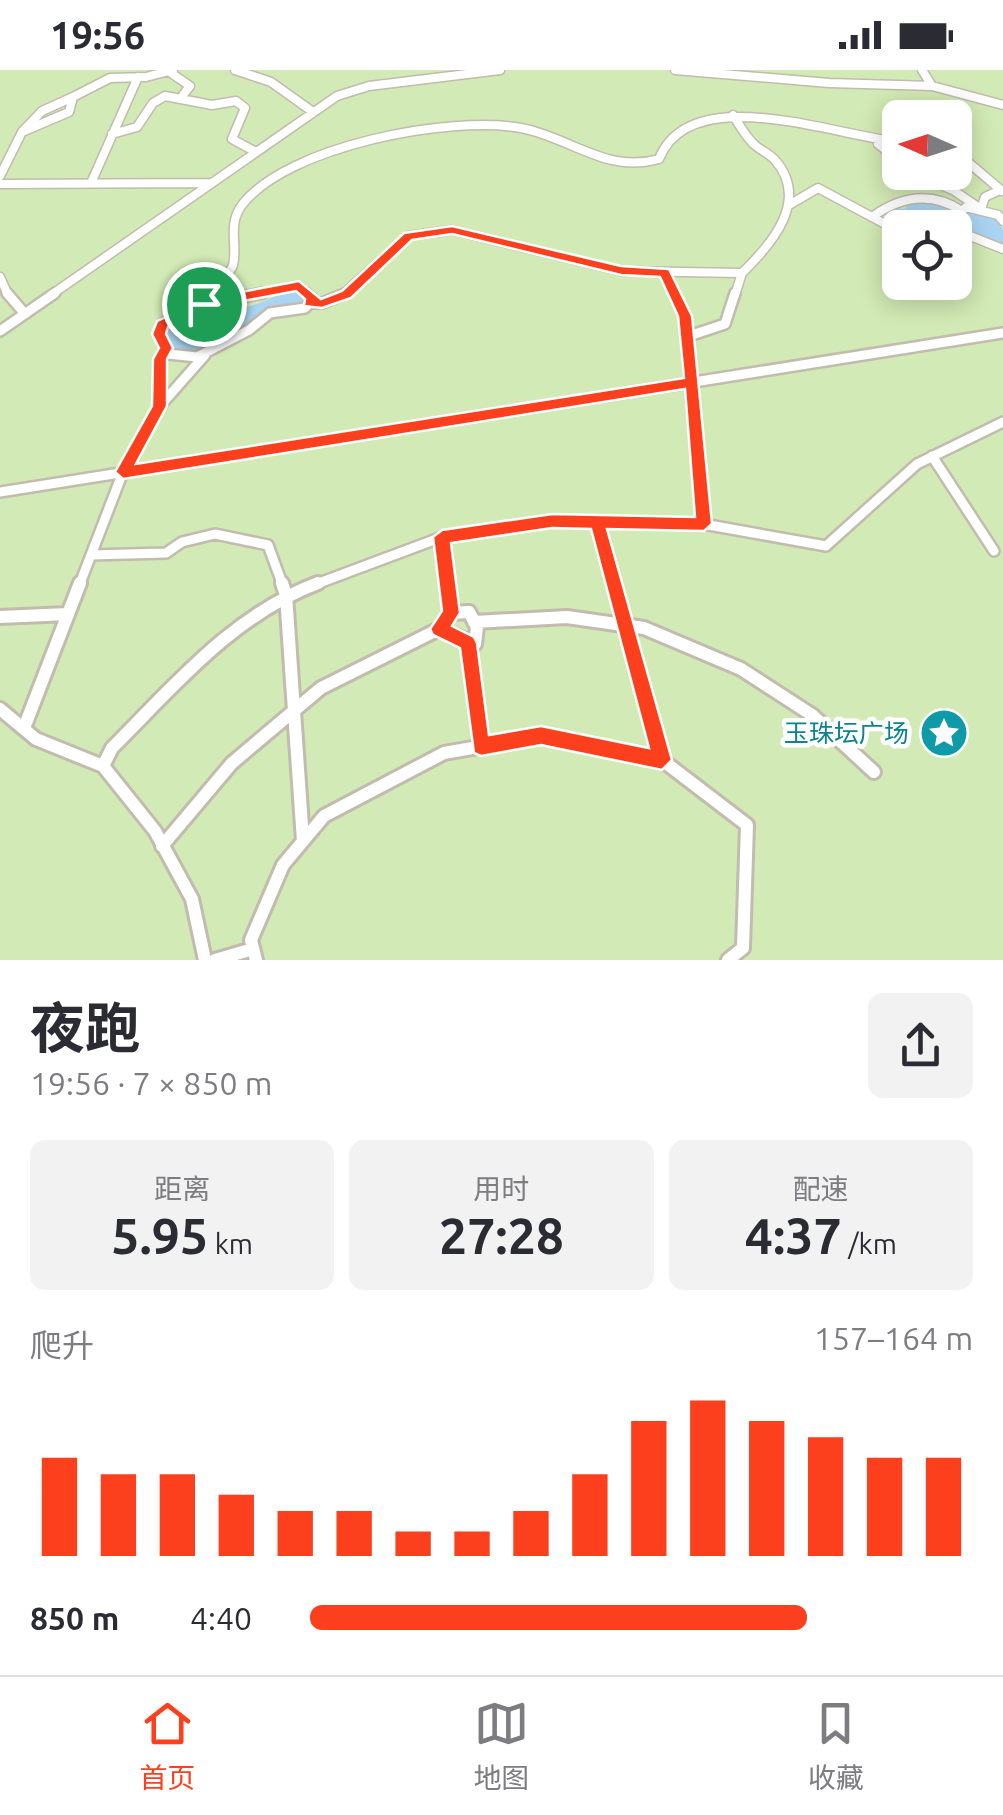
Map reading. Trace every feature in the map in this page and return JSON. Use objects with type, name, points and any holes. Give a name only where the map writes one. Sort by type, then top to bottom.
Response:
[{"type":"lane","points":[[235,70],[271,82],[313,112]]},
{"type":"lane","points":[[0,331],[337,96],[370,86],[500,70]]},
{"type":"lane","points":[[675,70],[829,83],[932,86],[1003,105]]},
{"type":"lane","points":[[922,70],[932,86]]},
{"type":"lane","points":[[0,176],[19,133],[45,107],[110,78],[171,71],[190,86],[183,95]]},
{"type":"lane","points":[[90,182],[138,77]]},
{"type":"lane","points":[[112,134],[136,130],[150,117],[158,99],[183,95],[210,105],[236,101],[245,108],[232,139],[256,152]]},
{"type":"lane","points":[[19,133],[69,112],[73,97]]},
{"type":"lane","points":[[686,338],[725,324],[742,274],[772,245],[789,205],[786,178],[774,159],[752,144],[733,114]]},
{"type":"lane","points":[[204,304],[232,265],[230,244],[235,216],[244,203],[260,186],[314,157],[436,130],[492,126],[520,128],[635,166],[659,159],[667,143],[697,124],[733,114],[813,125],[882,143]]},
{"type":"lane","points":[[877,143],[882,147]]},
{"type":"lane","points":[[972,161],[992,186],[1002,190]]},
{"type":"lane","points":[[0,184],[212,183]]},
{"type":"lane","points":[[789,205],[818,188],[882,222]]},
{"type":"lane","points":[[953,190],[981,210]]},
{"type":"lane","points":[[981,210],[986,197],[1002,190]]},
{"type":"lane","points":[[872,217],[908,197],[938,198],[962,211],[981,210],[998,215],[1003,221]]},
{"type":"lane","points":[[309,302],[322,304],[346,294],[408,236],[452,230],[621,271],[742,274]]},
{"type":"lane","points":[[972,237],[1003,249]]},
{"type":"lane","points":[[664,272],[685,316],[704,524]]},
{"type":"lane","points":[[0,278],[10,300],[25,314]]},
{"type":"lane","points":[[299,286],[313,299],[309,302],[305,308],[270,312],[249,330],[197,357],[168,354],[159,334],[162,324],[204,304],[299,286]]},
{"type":"lane","points":[[0,492],[1003,333]]},
{"type":"lane","points":[[24,728],[123,472],[159,406],[213,347]]},
{"type":"lane","points":[[159,406],[160,359],[166,348]]},
{"type":"lane","points":[[103,766],[112,748],[226,634],[286,595],[442,537],[552,521],[704,524],[826,546],[917,464],[1003,422]]},
{"type":"lane","points":[[932,456],[994,551]]},
{"type":"lane","points":[[597,522],[662,760]]},
{"type":"lane","points":[[91,555],[166,553],[182,542],[214,534],[268,544],[286,595],[302,842]]},
{"type":"lane","points":[[162,846],[232,763],[321,688],[439,629],[451,613],[442,537]]},
{"type":"lane","points":[[439,629],[474,644],[474,622],[469,612],[451,613]]},
{"type":"lane","points":[[0,617],[68,614]]},
{"type":"lane","points":[[474,622],[566,617],[644,628],[740,669],[812,715],[874,772]]},
{"type":"lane","points":[[468,643],[481,746]]},
{"type":"lane","points":[[0,710],[36,739],[103,766],[162,846],[192,899],[205,960]]},
{"type":"lane","points":[[214,960],[255,955],[251,940],[284,865],[324,816],[444,753],[541,736],[662,760],[747,825],[743,948],[728,960]]},
{"type":"green space","points":[[0,70],[1003,70],[1003,960],[0,960]]},
{"type":"water","points":[[910,202],[945,204],[953,210],[889,210],[905,209]]},
{"type":"water","points":[[972,212],[995,216],[1003,230],[1003,244],[972,234]]},
{"type":"water","points":[[298,289],[306,296],[298,305],[261,313],[240,330],[216,338],[203,352],[172,350],[162,333],[173,324],[186,326],[210,309],[252,305]]},
{"type":"place","name":"玉珠坛广场","points":[[944,733]]},
{"type":"route","points":[[204,304],[162,324],[159,334],[166,348],[160,359],[159,406],[123,472],[692,382],[704,524],[552,521],[442,537],[451,613],[439,629],[468,643],[481,746],[541,736],[662,760],[597,522],[704,524],[692,382],[686,338],[685,316],[664,272],[621,271],[452,230],[408,236],[368,278],[346,294],[322,304],[309,302],[313,299],[299,286],[204,304]]}]
